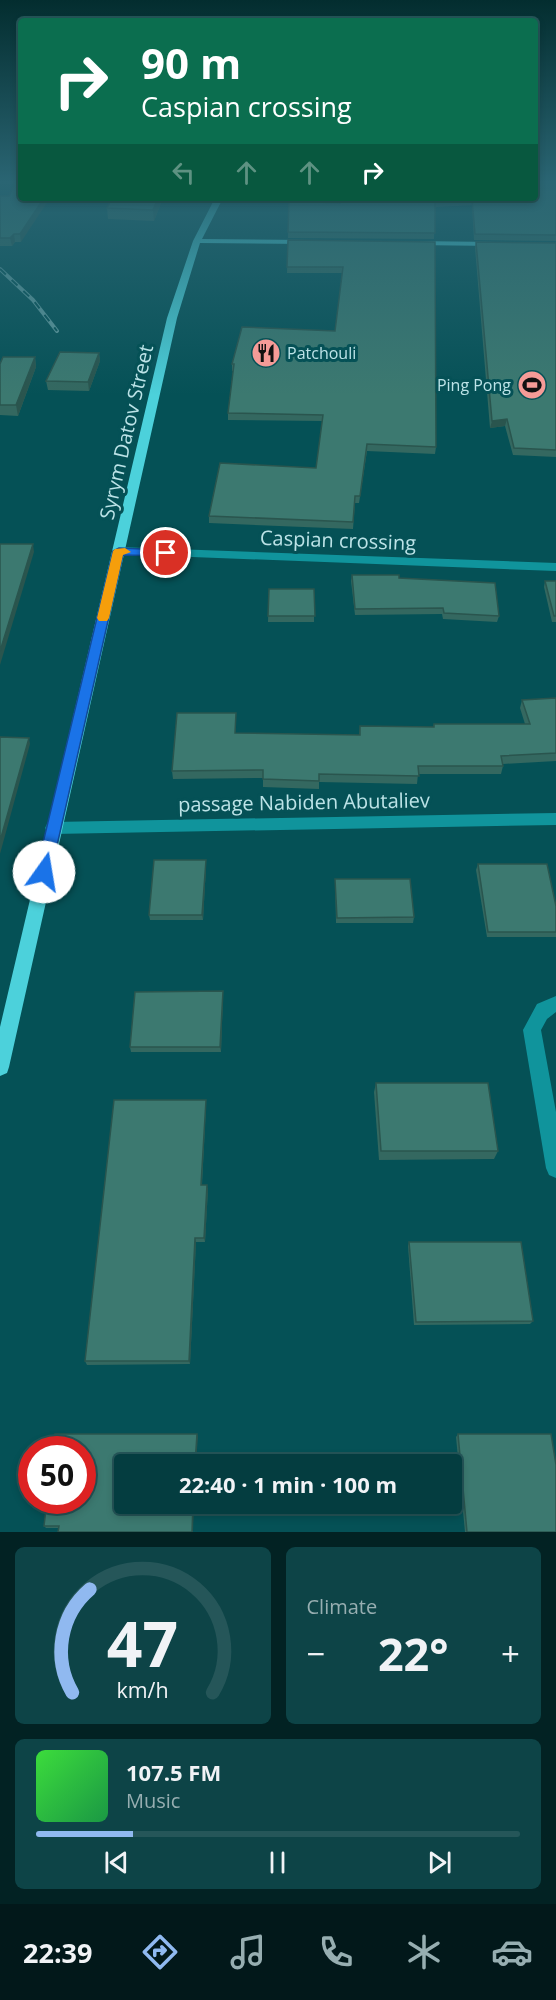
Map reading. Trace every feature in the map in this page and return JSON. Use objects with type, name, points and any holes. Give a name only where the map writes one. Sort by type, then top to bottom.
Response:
[{"type":"main road","name":"Syrym Datov Street","points":[[0,1067],[53,828],[172,318],[193,252]]},
{"type":"street","name":"Caspian crossing","points":[[119,551],[556,567]]},
{"type":"street","name":"passage Nabiden Abutaliev","points":[[53,828],[556,819]]},
{"type":"street","points":[[556,1004],[550,1005],[539,1014],[532,1030],[556,1168]]},
{"type":"building","points":[[288,252],[435,252],[436,447],[367,444],[360,496],[355,496],[353,522],[209,516],[220,463],[316,468],[323,415],[228,413],[234,364],[232,364],[242,327],[335,331],[343,267],[287,267]]},
{"type":"building","points":[[477,252],[556,252],[556,450],[514,448],[507,419],[492,421]]},
{"type":"building","points":[[60,352],[99,353],[88,382],[46,381]]},
{"type":"building","points":[[3,357],[35,357],[16,405],[0,405],[0,364]]},
{"type":"building","points":[[0,544],[33,544],[0,651]]},
{"type":"building","points":[[352,575],[399,575],[399,578],[495,583],[499,616],[444,613],[443,608],[355,609]]},
{"type":"building","points":[[545,581],[556,581],[556,616],[554,616]]},
{"type":"building","points":[[269,589],[314,589],[315,616],[268,616]]},
{"type":"building","points":[[556,698],[556,753],[501,756],[503,766],[418,766],[419,776],[319,774],[319,781],[263,779],[263,770],[172,771],[177,713],[236,713],[235,733],[360,735],[360,726],[434,727],[434,724],[530,724],[522,700]]},
{"type":"building","points":[[0,737],[29,738],[0,841]]},
{"type":"building","points":[[154,860],[206,860],[202,915],[149,915]]},
{"type":"building","points":[[478,864],[547,864],[556,906],[556,932],[488,932]]},
{"type":"building","points":[[335,879],[410,879],[414,917],[337,918]]},
{"type":"building","points":[[223,991],[220,1047],[130,1047],[135,992]]},
{"type":"building","points":[[376,1083],[488,1083],[498,1151],[381,1151]]},
{"type":"building","points":[[114,1100],[206,1100],[201,1185],[207,1185],[204,1238],[195,1238],[189,1361],[85,1361]]},
{"type":"building","points":[[409,1242],[521,1242],[533,1321],[416,1322]]},
{"type":"building","points":[[55,1434],[197,1434],[196,1454],[114,1454],[114,1514],[193,1514],[192,1532],[58,1532],[59,1526],[44,1526],[45,1514],[96,1514],[96,1436],[55,1436]]},
{"type":"building","points":[[458,1434],[551,1434],[556,1465],[556,1532],[467,1532],[462,1454],[460,1454]]},
{"type":"railway","points":[[0,269],[33,300],[57,331]]},
{"type":"slow traffic","points":[[103,618],[119,551],[125,552]]},
{"type":"place","name":"Patchouli","points":[[266,353]]},
{"type":"place","name":"Ping Pong","points":[[532,385]]},
{"type":"route","points":[[44,872],[119,551],[166,553]]}]
